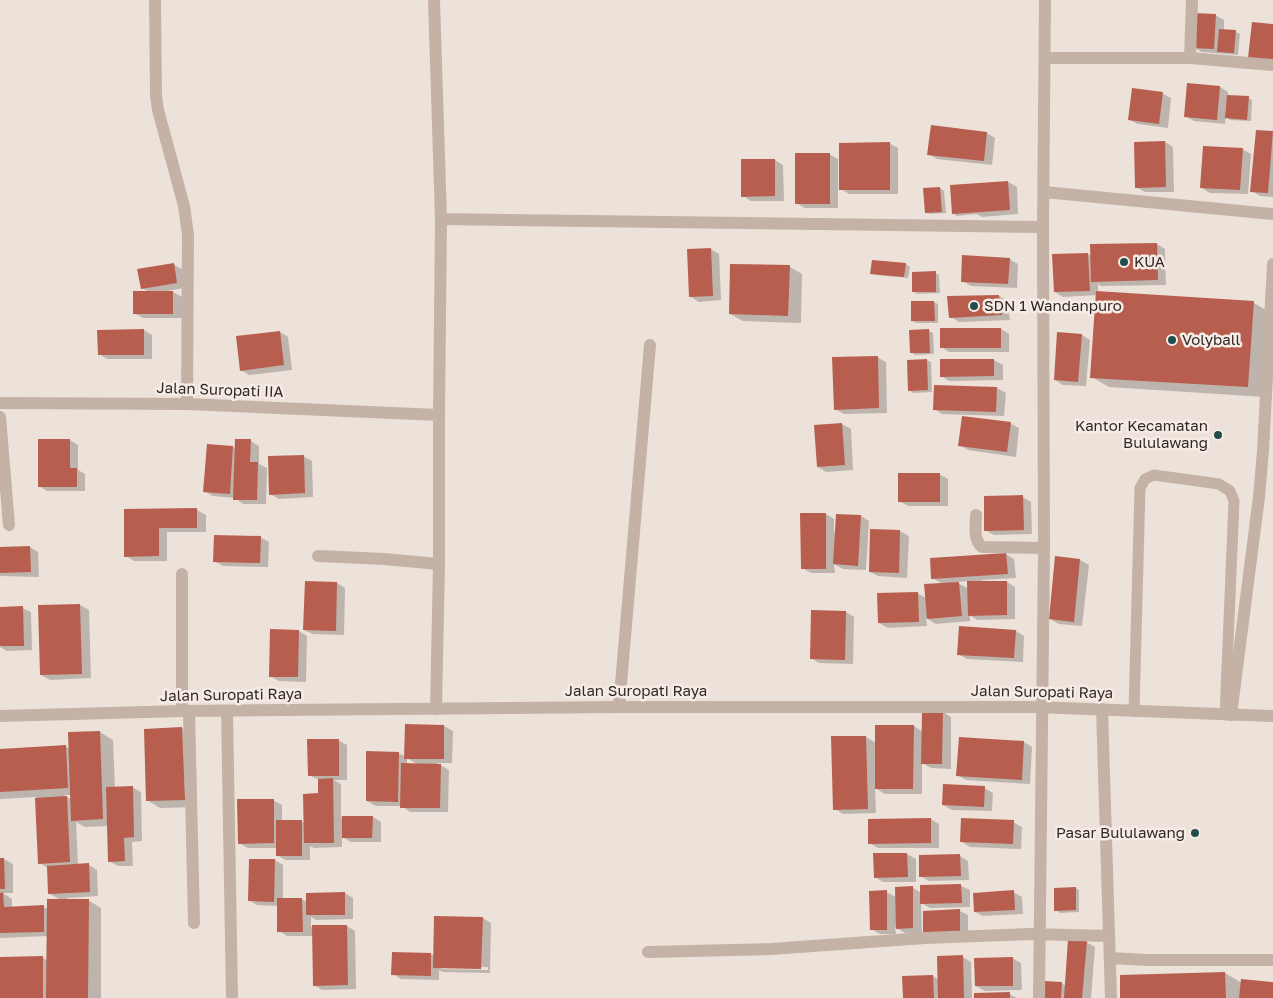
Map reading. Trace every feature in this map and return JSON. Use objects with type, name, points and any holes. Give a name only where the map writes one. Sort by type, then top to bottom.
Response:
[{"type":"street","points":[[155,0],[156,96],[158,110],[184,206],[188,235],[187,404]]},
{"type":"street","points":[[434,0],[441,219],[438,415],[440,564],[436,709]]},
{"type":"street","points":[[1040,998],[1039,934],[1044,548],[1043,227],[1046,0]]},
{"type":"street","points":[[1190,58],[1192,0]]},
{"type":"street","points":[[1045,58],[1190,58],[1273,65]]},
{"type":"street","points":[[1044,192],[1273,214]]},
{"type":"street","points":[[441,219],[1043,227]]},
{"type":"street","points":[[1228,715],[1260,488],[1273,264]]},
{"type":"street","points":[[619,707],[650,345]]},
{"type":"street","name":"Jalan Suropati IIA","points":[[0,403],[187,404],[438,415]]},
{"type":"street","points":[[0,416],[9,525]]},
{"type":"street","points":[[976,515],[977,543],[982,547],[1044,548]]},
{"type":"street","points":[[318,556],[440,564]]},
{"type":"street","points":[[182,574],[194,923]]},
{"type":"street","name":"Jalan Suropati Raya","points":[[0,716],[186,711],[619,707],[1042,708],[1273,716]]},
{"type":"street","points":[[1102,709],[1111,998]]},
{"type":"street","points":[[227,711],[232,998]]},
{"type":"street","points":[[648,952],[772,949],[925,938],[1039,934],[1110,936]]},
{"type":"street","points":[[1110,958],[1148,960],[1273,960]]},
{"type":"lane","points":[[1134,711],[1140,488],[1145,479],[1154,475],[1219,484],[1230,491],[1234,501],[1228,715]]},
{"type":"building","points":[[1193,13],[1216,14],[1214,49],[1192,48]]},
{"type":"building","points":[[1252,22],[1273,24],[1273,61],[1248,58]]},
{"type":"building","points":[[1219,29],[1236,30],[1234,53],[1217,52]]},
{"type":"building","points":[[1187,83],[1220,86],[1217,120],[1184,117]]},
{"type":"building","points":[[1132,88],[1163,92],[1159,124],[1128,120]]},
{"type":"building","points":[[1227,95],[1249,96],[1247,120],[1225,118]]},
{"type":"building","points":[[931,125],[987,132],[984,161],[927,155]]},
{"type":"building","points":[[1256,130],[1273,131],[1268,193],[1250,192]]},
{"type":"building","points":[[1165,141],[1166,187],[1135,188],[1134,142]]},
{"type":"building","points":[[890,142],[890,190],[839,190],[839,143]]},
{"type":"building","points":[[1203,146],[1243,148],[1240,190],[1200,188]]},
{"type":"building","points":[[795,153],[830,153],[830,204],[795,204]]},
{"type":"building","points":[[741,159],[775,159],[775,196],[741,197]]},
{"type":"building","points":[[1008,181],[1010,210],[952,214],[950,185]]},
{"type":"building","points":[[940,187],[942,212],[925,213],[923,188]]},
{"type":"building","name":"KUA","points":[[1157,243],[1158,280],[1091,282],[1090,244]]},
{"type":"building","points":[[711,248],[713,296],[689,297],[687,249]]},
{"type":"building","points":[[1088,253],[1090,291],[1054,292],[1052,254]]},
{"type":"building","points":[[962,255],[1010,258],[1008,284],[961,282]]},
{"type":"building","points":[[872,260],[906,263],[904,277],[870,274]]},
{"type":"building","points":[[174,263],[177,283],[141,289],[137,269]]},
{"type":"building","points":[[730,264],[790,265],[788,316],[729,314]]},
{"type":"building","points":[[936,271],[936,292],[912,292],[912,272]]},
{"type":"building","points":[[133,291],[173,291],[173,314],[133,314]]},
{"type":"building","name":"Volyball","points":[[1096,291],[1254,301],[1248,387],[1090,378]]},
{"type":"building","name":"SDN 1 Wandanpuro","points":[[999,295],[1002,315],[949,318],[947,296]]},
{"type":"building","points":[[911,301],[934,301],[935,321],[911,321]]},
{"type":"building","points":[[940,328],[1001,328],[1001,348],[940,348]]},
{"type":"building","points":[[144,329],[144,355],[98,355],[97,330]]},
{"type":"building","points":[[929,329],[930,353],[910,353],[909,330]]},
{"type":"building","points":[[280,331],[284,365],[240,371],[236,336]]},
{"type":"building","points":[[1057,332],[1082,334],[1078,382],[1054,380]]},
{"type":"building","points":[[878,356],[879,408],[834,410],[832,357]]},
{"type":"building","points":[[927,359],[928,390],[908,391],[907,360]]},
{"type":"building","points":[[940,359],[994,359],[994,376],[940,377]]},
{"type":"building","points":[[934,385],[997,387],[996,412],[933,410]]},
{"type":"building","points":[[962,416],[1011,422],[1007,452],[958,446]]},
{"type":"building","points":[[842,423],[845,465],[817,467],[814,425]]},
{"type":"building","points":[[38,439],[70,439],[70,468],[77,468],[77,487],[38,487]]},
{"type":"building","points":[[235,439],[251,439],[250,462],[258,462],[257,500],[233,500]]},
{"type":"building","points":[[207,444],[233,446],[230,494],[203,492]]},
{"type":"building","points":[[304,455],[305,493],[269,495],[268,456]]},
{"type":"building","points":[[898,473],[940,473],[940,502],[898,502]]},
{"type":"building","points":[[1023,495],[1024,530],[984,531],[984,496]]},
{"type":"building","points":[[197,508],[197,528],[159,528],[159,556],[124,557],[124,509]]},
{"type":"building","points":[[800,513],[826,513],[826,569],[801,569]]},
{"type":"building","points":[[836,514],[861,515],[858,566],[833,564]]},
{"type":"building","points":[[870,529],[900,530],[899,573],[869,572]]},
{"type":"building","points":[[214,535],[261,536],[260,563],[213,562]]},
{"type":"building","points":[[30,546],[31,572],[0,573],[0,547]]},
{"type":"building","points":[[1006,553],[1008,574],[931,579],[930,558]]},
{"type":"building","points":[[1055,556],[1080,559],[1074,622],[1049,619]]},
{"type":"building","points":[[305,581],[337,582],[336,631],[303,630]]},
{"type":"building","points":[[967,581],[1007,581],[1007,615],[968,616]]},
{"type":"building","points":[[959,582],[962,616],[927,619],[924,584]]},
{"type":"building","points":[[918,592],[919,622],[878,623],[877,593]]},
{"type":"building","points":[[80,604],[82,674],[40,675],[38,605]]},
{"type":"building","points":[[23,606],[24,646],[0,646],[0,607]]},
{"type":"building","points":[[811,610],[846,611],[845,660],[810,659]]},
{"type":"building","points":[[959,626],[1016,630],[1014,658],[957,655]]},
{"type":"building","points":[[270,629],[299,630],[298,677],[269,677]]},
{"type":"building","points":[[922,711],[943,711],[942,764],[921,764]]},
{"type":"building","points":[[405,724],[444,725],[444,759],[404,759]]},
{"type":"building","points":[[875,725],[914,725],[913,789],[875,789]]},
{"type":"building","points":[[182,727],[185,800],[146,801],[144,729]]},
{"type":"building","points":[[100,731],[103,819],[71,821],[68,732]]},
{"type":"building","points":[[831,736],[866,736],[868,809],[833,810]]},
{"type":"building","points":[[959,737],[1024,741],[1022,780],[956,776]]},
{"type":"building","points":[[307,739],[339,739],[339,776],[308,776]]},
{"type":"building","points":[[66,745],[68,788],[0,792],[0,749]]},
{"type":"building","points":[[366,751],[399,752],[398,802],[366,801]]},
{"type":"building","points":[[401,763],[441,764],[440,808],[400,808]]},
{"type":"building","points":[[333,778],[334,843],[304,843],[303,794],[318,793],[318,779]]},
{"type":"building","points":[[943,784],[985,786],[984,807],[942,805]]},
{"type":"building","points":[[133,786],[134,837],[124,838],[125,861],[108,862],[106,787]]},
{"type":"building","points":[[67,796],[70,862],[38,864],[35,798]]},
{"type":"building","points":[[237,799],[274,799],[274,843],[238,844]]},
{"type":"building","points":[[342,816],[373,816],[372,838],[342,838]]},
{"type":"building","points":[[931,818],[931,843],[868,844],[868,819]]},
{"type":"building","points":[[961,818],[1014,820],[1013,844],[960,842]]},
{"type":"building","points":[[276,820],[302,820],[302,856],[276,856]]},
{"type":"building","points":[[873,853],[907,853],[908,877],[874,878]]},
{"type":"building","points":[[960,854],[961,876],[919,877],[919,855]]},
{"type":"building","points":[[0,858],[4,858],[5,889],[0,889]]},
{"type":"building","points":[[249,859],[275,859],[274,902],[248,901]]},
{"type":"building","points":[[89,863],[90,892],[48,894],[47,866]]},
{"type":"building","points":[[961,884],[962,903],[920,904],[920,885]]},
{"type":"building","points":[[913,886],[913,928],[896,929],[895,887]]},
{"type":"building","points":[[1076,887],[1076,910],[1054,911],[1054,888]]},
{"type":"building","points":[[887,890],[887,930],[870,930],[869,891]]},
{"type":"building","points":[[1014,890],[1015,910],[974,912],[973,893]]},
{"type":"building","points":[[3,892],[4,907],[44,905],[44,932],[0,933],[0,893]]},
{"type":"building","points":[[345,892],[345,915],[306,915],[306,893]]},
{"type":"building","points":[[277,898],[302,898],[303,932],[277,932]]},
{"type":"building","points":[[47,899],[89,899],[88,998],[46,998]]},
{"type":"building","points":[[960,909],[960,933],[923,934],[923,911]]},
{"type":"building","points":[[434,916],[483,917],[481,969],[433,968]]},
{"type":"building","points":[[312,925],[347,925],[348,985],[313,986]]},
{"type":"building","points":[[1068,939],[1087,941],[1082,998],[1064,998]]},
{"type":"building","points":[[392,952],[431,953],[431,976],[391,975]]},
{"type":"building","points":[[963,955],[964,998],[938,998],[937,956]]},
{"type":"building","points":[[43,956],[43,998],[0,998],[0,957]]},
{"type":"building","points":[[1013,957],[1013,986],[975,986],[974,958]]},
{"type":"building","points":[[1225,972],[1226,998],[1120,998],[1120,975]]},
{"type":"building","points":[[933,975],[934,998],[903,998],[902,976]]},
{"type":"building","points":[[1241,979],[1273,982],[1273,998],[1239,998]]},
{"type":"building","points":[[1043,981],[1062,982],[1061,998],[1042,998]]},
{"type":"building","points":[[1010,992],[1010,998],[974,998],[974,993]]},
{"type":"place","name":"KUA","points":[[1124,262]]},
{"type":"place","name":"SDN 1 Wandanpuro","points":[[974,306]]},
{"type":"place","name":"Volyball","points":[[1172,340]]},
{"type":"place","name":"Kantor Kecamatan Bululawang","points":[[1218,435]]},
{"type":"place","name":"Pasar Bululawang","points":[[1195,833]]}]
